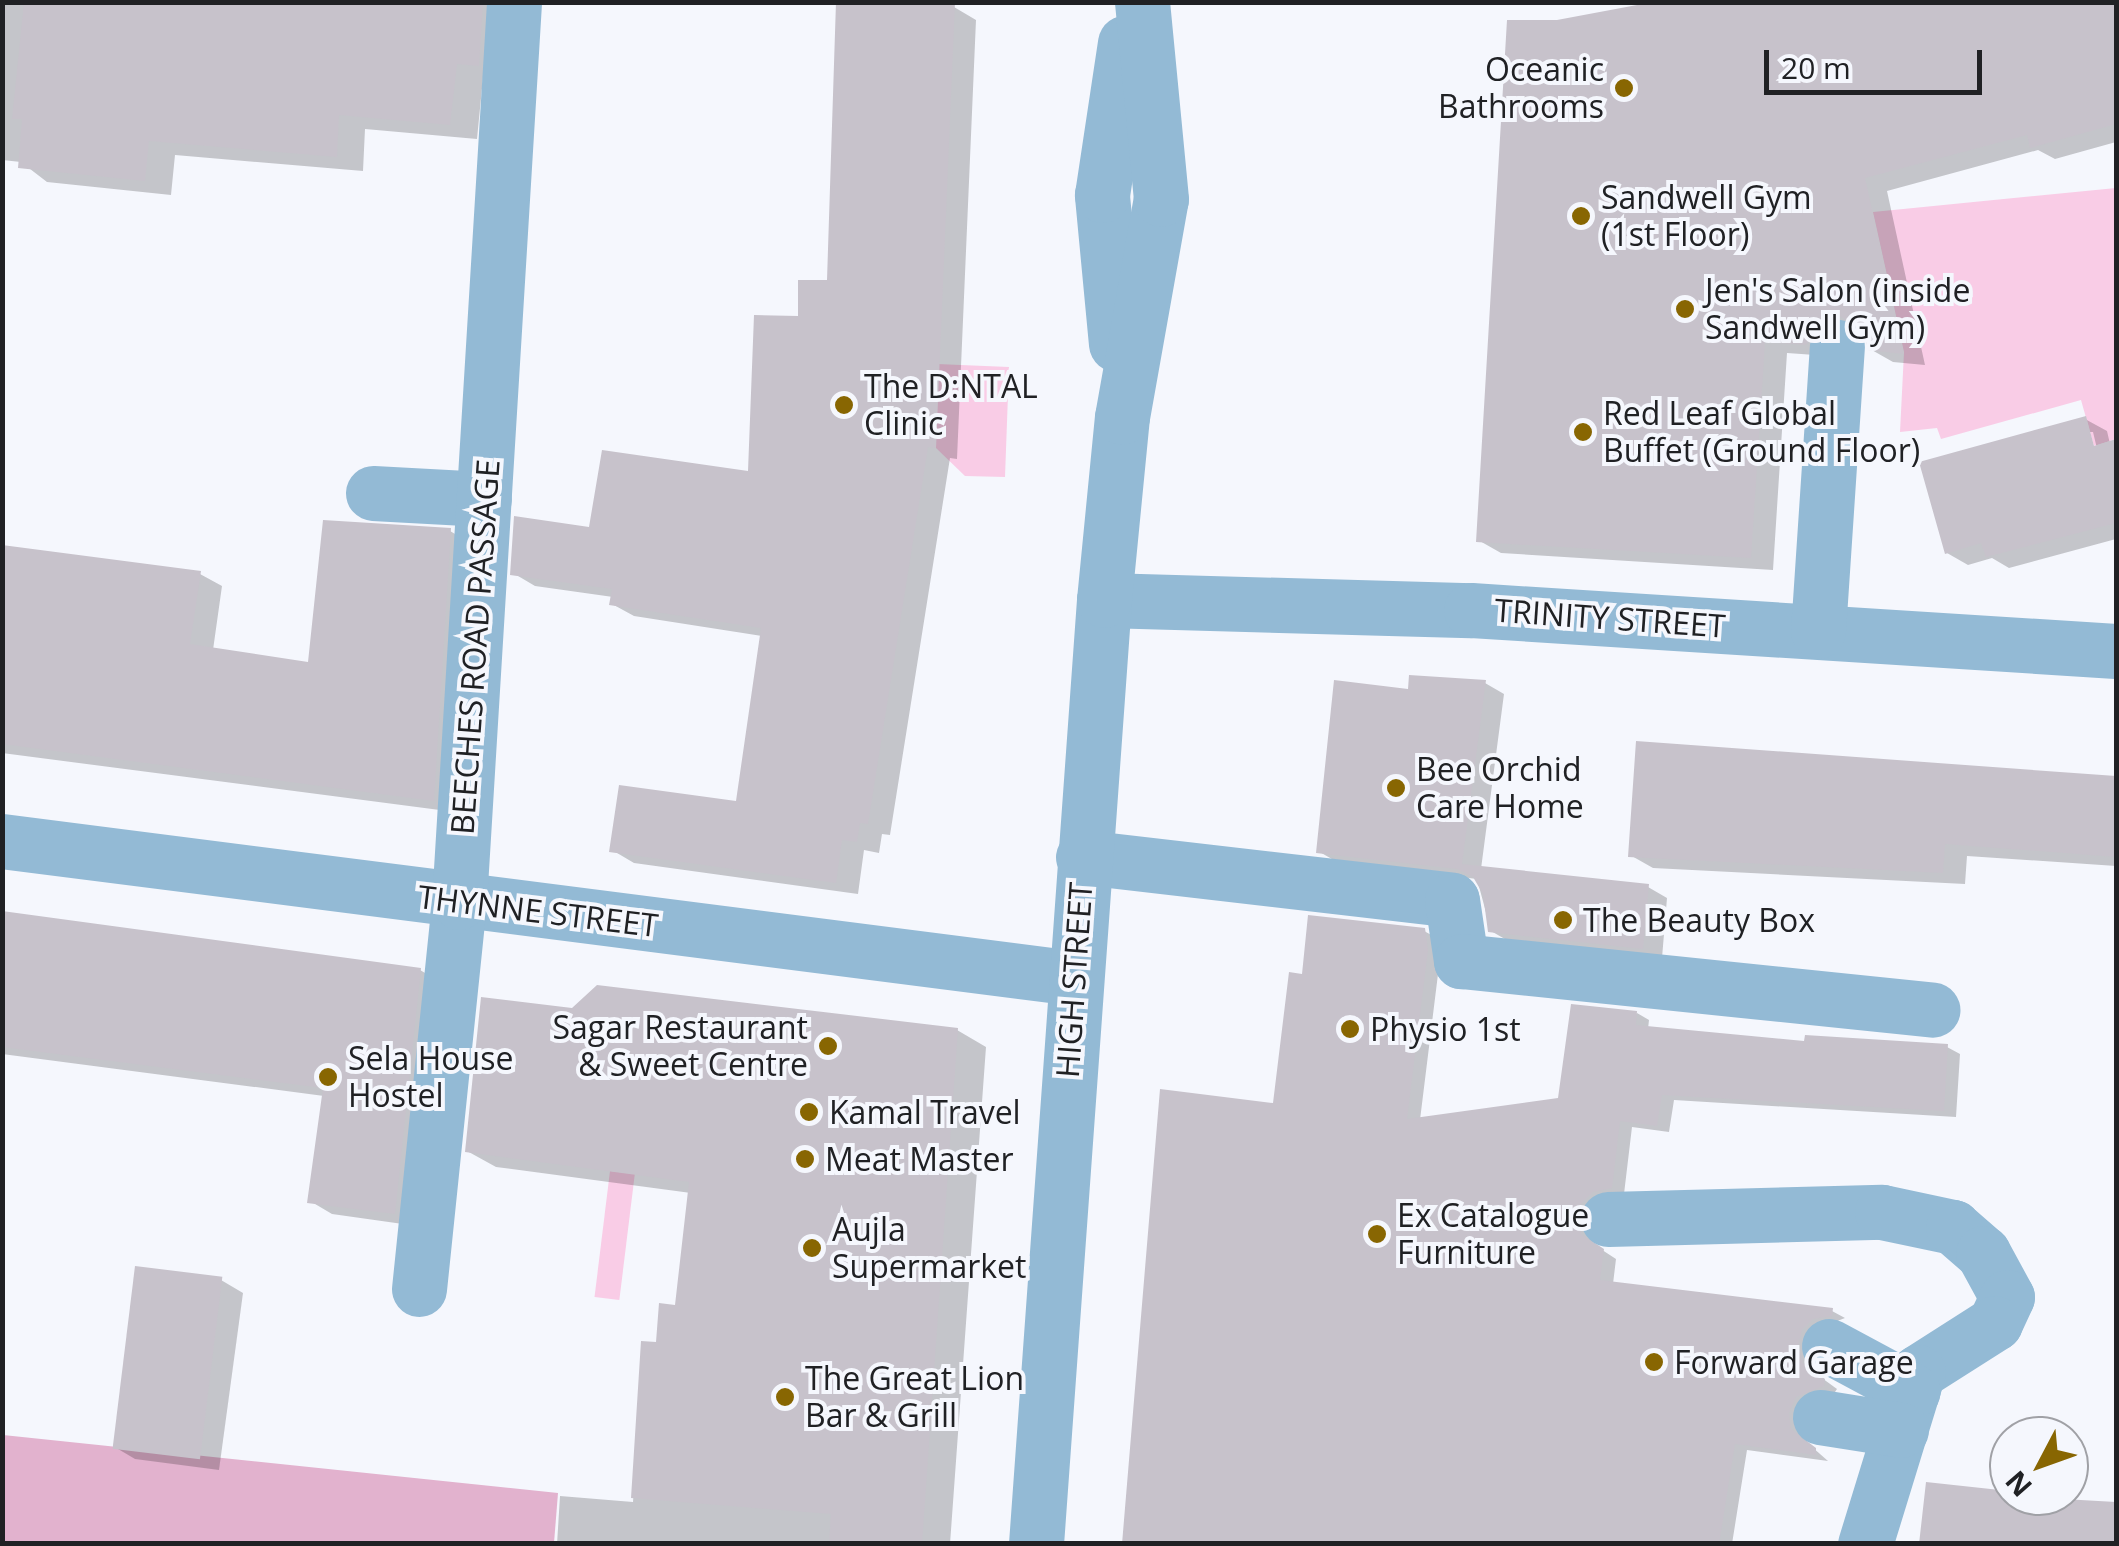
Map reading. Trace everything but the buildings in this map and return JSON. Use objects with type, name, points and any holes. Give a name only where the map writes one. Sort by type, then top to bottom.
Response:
[{"type":"street","name":"BEECHES ROAD PASSAGE","points":[[419,1289],[459,902],[514,2]]},
{"type":"street","name":"HIGH STREET","points":[[1122,417],[1102,195],[1131,2]]},
{"type":"street","name":"HIGH STREET","points":[[1036,1544],[1104,600],[1122,417],[1161,198],[1142,2]]},
{"type":"street","points":[[1818,632],[1837,347]]},
{"type":"street","points":[[373,493],[484,499]]},
{"type":"street","name":"TRINITY STREET","points":[[1104,600],[1471,610],[2116,651]]},
{"type":"street","name":"THYNNE STREET","points":[[2,841],[1074,978]]},
{"type":"street","points":[[1083,857],[1452,900],[1461,962],[1932,1010]]},
{"type":"street","points":[[1608,1220],[1882,1212],[1953,1227],[1983,1253],[2007,1297],[1995,1323],[1918,1372],[1865,1544]]},
{"type":"street","points":[[1829,1346],[1907,1411]]},
{"type":"street","points":[[1820,1417],[1907,1411]]},
{"type":"shaded area","points":[[2116,188],[2116,439],[2094,446],[2081,400],[1941,439],[1937,428],[1900,432],[1904,352],[1873,212]]},
{"type":"shaded area","points":[[937,364],[1009,367],[1005,477],[965,476],[936,448]]},
{"type":"shaded area","points":[[610,1171],[635,1174],[619,1300],[595,1297]]},
{"type":"shaded area","points":[[3,1435],[558,1493],[554,1543],[3,1544]]},
{"type":"place","name":"Oceanic Bathrooms","points":[[1624,88]]},
{"type":"place","name":"Sandwell Gym (1st Floor)","points":[[1581,216]]},
{"type":"place","name":"Jen's Salon (inside Sandwell Gym)","points":[[1685,309]]},
{"type":"place","name":"The D:NTAL Clinic","points":[[844,405]]},
{"type":"place","name":"Red Leaf Global Buffet (Ground Floor)","points":[[1583,432]]},
{"type":"place","name":"Bee Orchid Care Home","points":[[1396,788]]},
{"type":"place","name":"The Beauty Box","points":[[1563,920]]},
{"type":"place","name":"Physio 1st","points":[[1350,1029]]},
{"type":"place","name":"Sagar Restaurant & Sweet Centre","points":[[828,1046]]},
{"type":"place","name":"Sela House Hostel","points":[[328,1077]]},
{"type":"place","name":"Kamal Travel","points":[[809,1112]]},
{"type":"place","name":"Meat Master","points":[[805,1159]]},
{"type":"place","name":"Ex Catalogue Furniture","points":[[1377,1234]]},
{"type":"place","name":"Aujla Supermarket","points":[[812,1248]]},
{"type":"place","name":"Forward Garage","points":[[1654,1362]]},
{"type":"place","name":"The Great Lion Bar & Grill","points":[[785,1397]]}]
